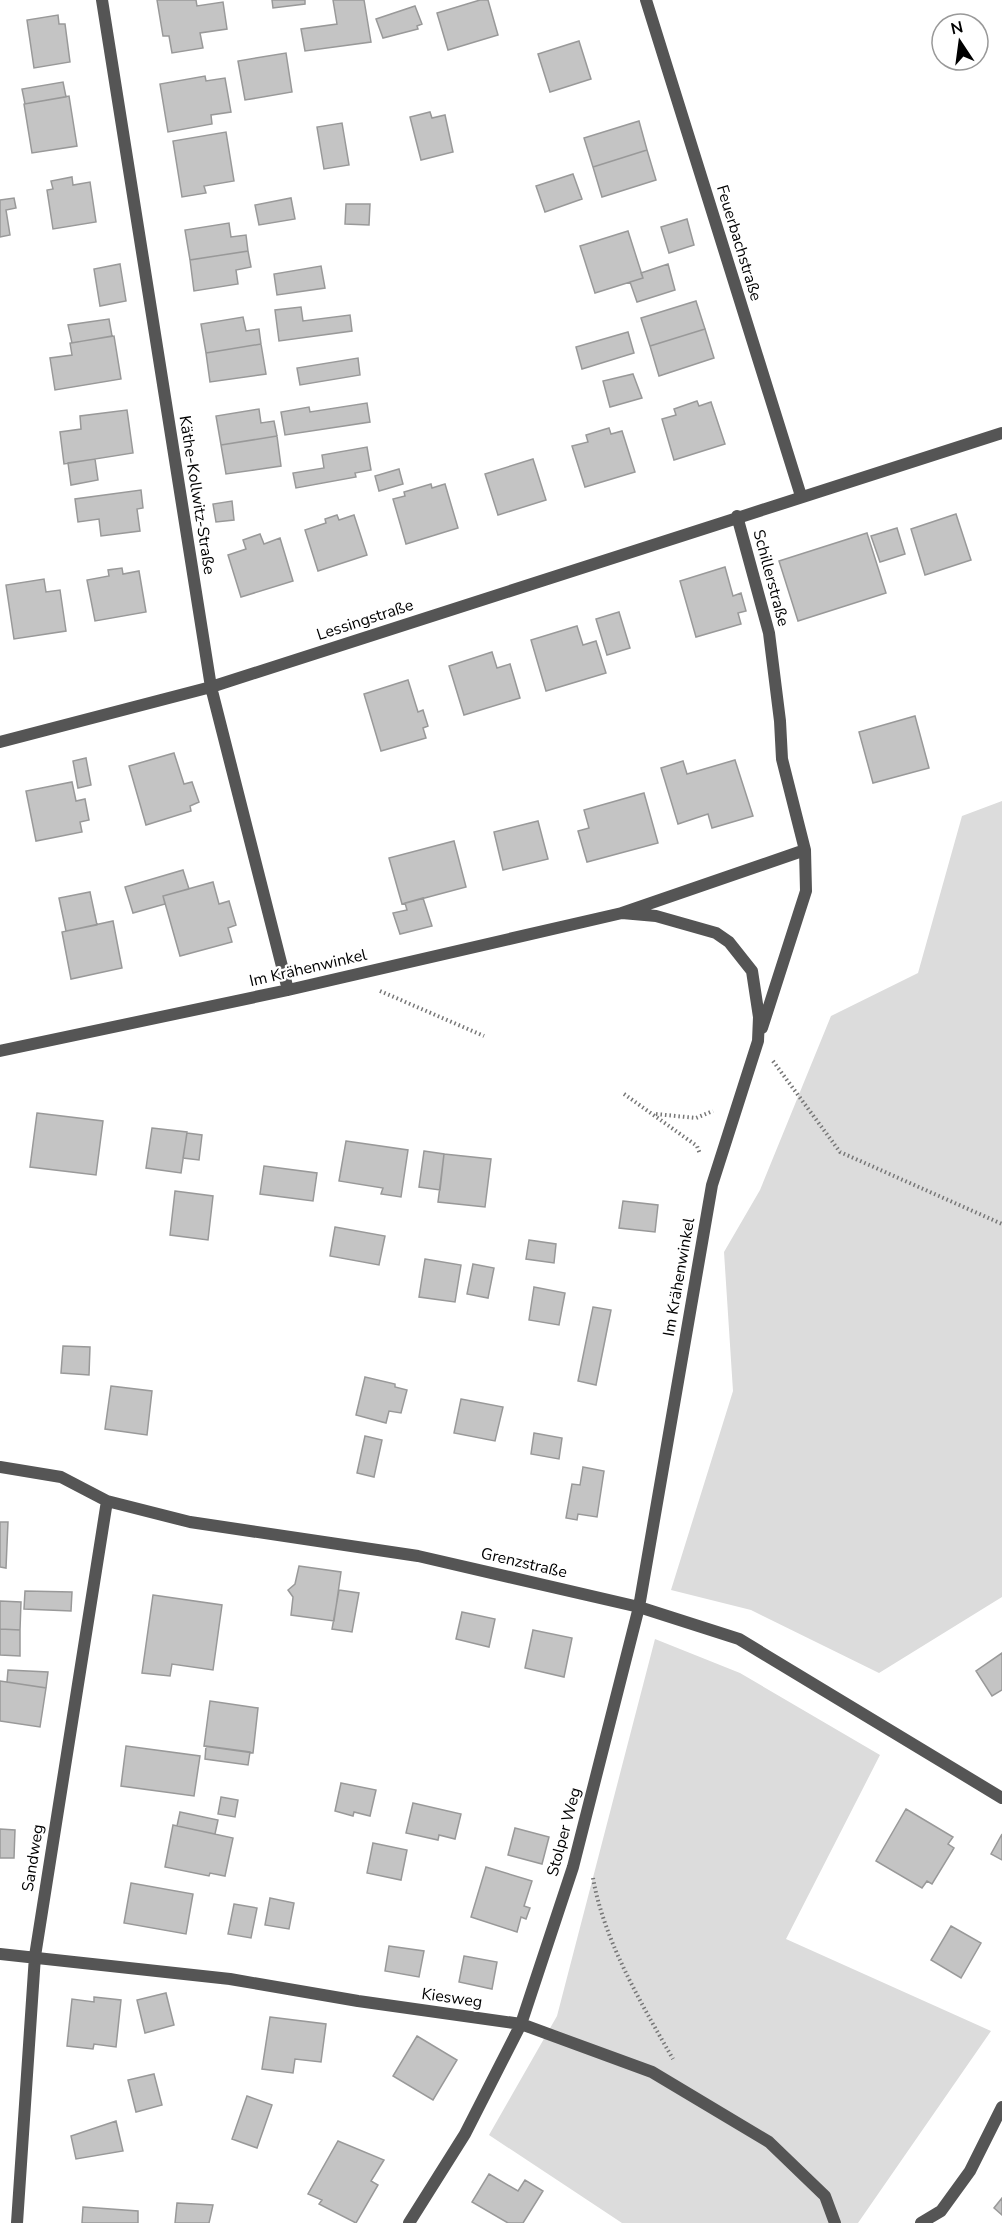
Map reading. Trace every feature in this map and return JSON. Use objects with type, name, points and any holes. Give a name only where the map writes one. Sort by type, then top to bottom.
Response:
[{"type":"street","name":"Käthe-Kollwitz-Straße","points":[[102,0],[211,687],[288,990]]},
{"type":"street","name":"Feuerbachstraße","points":[[646,0],[801,496]]},
{"type":"street","name":"Schillerstraße","points":[[758,1041],[806,891],[805,850],[782,759],[780,721],[769,633],[737,516],[1002,433]]},
{"type":"street","name":"Lessingstraße","points":[[0,742],[211,687],[737,516]]},
{"type":"street","name":"Im Krähenwinkel","points":[[0,1051],[288,990],[622,913],[805,850]]},
{"type":"street","name":"Im Krähenwinkel","points":[[622,913],[656,916],[716,933],[729,942],[752,971],[759,1017],[758,1041],[712,1185],[671,1421]]},
{"type":"street","name":"Stolper Weg","points":[[409,2223],[465,2134],[521,2024],[573,1867],[639,1607],[671,1421]]},
{"type":"street","name":"Grenzstraße","points":[[0,1467],[61,1477],[107,1501],[190,1522],[418,1556],[639,1607],[739,1639],[1002,1798]]},
{"type":"street","name":"Sandweg","points":[[18,2223],[34,1956],[107,1501]]},
{"type":"street","name":"Kiesweg","points":[[0,1954],[231,1979],[358,2001],[521,2024],[652,2072],[769,2142],[825,2196],[835,2223]]},
{"type":"street","points":[[921,2223],[941,2211],[970,2171],[1002,2107]]},
{"type":"path","points":[[343,976],[484,1036]]},
{"type":"path","points":[[758,1041],[840,1152],[1002,1224]]},
{"type":"path","points":[[655,1114],[696,1118],[717,1109],[742,1091]]},
{"type":"path","points":[[624,1094],[697,1146],[712,1185]]},
{"type":"path","points":[[591,1868],[597,1901],[610,1937],[651,2022],[676,2064]]},
{"type":"shaded area","points":[[1002,801],[1002,1597],[879,1673],[751,1610],[671,1590],[733,1391],[724,1252],[760,1190],[831,1016],[918,973],[962,816]]},
{"type":"shaded area","points":[[655,1639],[740,1673],[880,1755],[786,1939],[991,2031],[858,2223],[622,2223],[489,2135],[557,2016]]},
{"type":"building","points":[[157,0],[196,0],[197,6],[223,2],[227,29],[200,33],[203,48],[172,53],[169,36],[163,36]]},
{"type":"building","points":[[272,0],[305,0],[305,4],[273,8]]},
{"type":"building","points":[[333,0],[364,0],[371,42],[305,51],[301,29],[337,24]]},
{"type":"building","points":[[480,0],[488,0],[498,35],[448,50],[437,13]]},
{"type":"building","points":[[415,6],[422,24],[417,26],[418,29],[383,38],[376,19]]},
{"type":"building","points":[[58,15],[59,24],[65,24],[70,62],[34,68],[27,20]]},
{"type":"building","points":[[579,41],[591,79],[550,92],[538,54]]},
{"type":"building","points":[[286,53],[292,92],[245,100],[238,61]]},
{"type":"building","points":[[205,76],[206,81],[225,78],[231,112],[211,115],[212,124],[168,132],[160,84]]},
{"type":"building","points":[[63,82],[66,97],[25,104],[22,89]]},
{"type":"building","points":[[69,96],[77,146],[32,153],[24,104]]},
{"type":"building","points":[[430,112],[432,118],[445,115],[453,152],[421,160],[410,117]]},
{"type":"building","points":[[639,121],[647,150],[593,167],[584,138]]},
{"type":"building","points":[[342,123],[349,165],[324,169],[317,127]]},
{"type":"building","points":[[226,132],[234,181],[204,186],[206,193],[182,197],[173,141]]},
{"type":"building","points":[[647,150],[656,180],[602,197],[593,167]]},
{"type":"building","points":[[573,174],[582,199],[545,212],[536,186]]},
{"type":"building","points":[[72,177],[73,185],[90,182],[96,222],[53,229],[47,190],[53,189],[51,181]]},
{"type":"building","points":[[14,198],[16,208],[6,210],[10,235],[0,237],[0,200]]},
{"type":"building","points":[[291,198],[295,219],[259,225],[255,205]]},
{"type":"building","points":[[346,204],[370,204],[369,225],[345,224]]},
{"type":"building","points":[[687,219],[694,245],[669,253],[661,227]]},
{"type":"building","points":[[229,223],[231,237],[246,235],[248,251],[190,260],[185,230]]},
{"type":"building","points":[[628,231],[643,278],[595,293],[580,246]]},
{"type":"building","points":[[248,251],[251,267],[236,270],[238,284],[194,291],[190,260]]},
{"type":"building","points":[[120,264],[126,301],[100,306],[94,269]]},
{"type":"building","points":[[668,264],[675,290],[637,302],[630,282],[643,278],[641,273]]},
{"type":"building","points":[[321,266],[325,288],[277,295],[274,274]]},
{"type":"building","points":[[696,301],[705,329],[650,346],[641,318]]},
{"type":"building","points":[[301,307],[303,321],[350,315],[352,331],[279,341],[275,310]]},
{"type":"building","points":[[243,317],[246,331],[259,329],[261,344],[206,353],[201,324]]},
{"type":"building","points":[[109,319],[112,336],[72,343],[68,325]]},
{"type":"building","points":[[705,329],[714,358],[659,376],[650,346]]},
{"type":"building","points":[[628,332],[634,353],[582,369],[576,347]]},
{"type":"building","points":[[114,336],[121,379],[55,390],[50,358],[72,355],[70,343]]},
{"type":"building","points":[[261,344],[266,374],[210,382],[206,353]]},
{"type":"building","points":[[358,358],[360,375],[300,385],[297,368]]},
{"type":"building","points":[[633,374],[642,398],[610,407],[603,381]]},
{"type":"building","points":[[697,401],[699,406],[711,402],[725,444],[674,460],[662,419],[676,415],[674,409]]},
{"type":"building","points":[[367,403],[370,422],[285,435],[281,412],[309,407],[310,412]]},
{"type":"building","points":[[259,409],[261,423],[274,421],[277,436],[221,445],[216,416]]},
{"type":"building","points":[[127,410],[133,453],[64,464],[60,432],[81,429],[80,416]]},
{"type":"building","points":[[609,428],[611,434],[622,431],[635,472],[585,487],[572,446],[588,442],[586,435]]},
{"type":"building","points":[[277,436],[281,466],[226,474],[221,445]]},
{"type":"building","points":[[367,447],[371,470],[355,473],[356,477],[296,488],[293,473],[324,468],[322,455]]},
{"type":"building","points":[[95,459],[98,480],[71,485],[68,463]]},
{"type":"building","points":[[533,459],[546,500],[498,515],[485,474]]},
{"type":"building","points":[[399,469],[403,484],[379,491],[375,476]]},
{"type":"building","points":[[431,484],[432,488],[445,484],[458,528],[406,544],[393,499],[405,496],[404,492]]},
{"type":"building","points":[[141,490],[143,508],[137,509],[140,531],[101,536],[99,519],[78,522],[75,499]]},
{"type":"building","points":[[232,501],[234,520],[216,522],[213,504]]},
{"type":"building","points":[[956,514],[971,560],[925,575],[911,529]]},
{"type":"building","points":[[337,515],[339,520],[354,515],[367,555],[318,571],[305,530],[326,523],[325,519]]},
{"type":"building","points":[[897,528],[905,554],[880,562],[871,536]]},
{"type":"building","points":[[867,533],[886,593],[798,621],[779,561]]},
{"type":"building","points":[[260,534],[264,544],[280,538],[293,581],[241,597],[228,555],[246,549],[243,540]]},
{"type":"building","points":[[725,567],[733,596],[741,593],[746,611],[738,613],[741,624],[696,637],[680,581]]},
{"type":"building","points":[[122,568],[123,574],[139,571],[146,612],[95,621],[87,580],[109,576],[108,570]]},
{"type":"building","points":[[44,579],[46,592],[60,590],[66,631],[14,639],[6,585]]},
{"type":"building","points":[[619,612],[630,648],[607,655],[596,619]]},
{"type":"building","points":[[577,626],[583,645],[596,641],[606,673],[546,691],[531,640]]},
{"type":"building","points":[[492,652],[497,668],[510,664],[520,698],[464,715],[449,666]]},
{"type":"building","points":[[408,680],[418,712],[423,710],[428,726],[423,728],[426,738],[381,751],[364,694]]},
{"type":"building","points":[[915,716],[929,768],[873,783],[859,732]]},
{"type":"building","points":[[174,753],[184,784],[192,782],[199,802],[190,806],[191,811],[146,825],[129,766]]},
{"type":"building","points":[[86,758],[91,785],[78,788],[73,761]]},
{"type":"building","points":[[735,760],[753,816],[712,828],[708,814],[678,824],[661,768],[683,761],[687,774]]},
{"type":"building","points":[[72,782],[76,801],[85,799],[89,820],[80,822],[82,832],[36,841],[26,791]]},
{"type":"building","points":[[644,793],[658,843],[587,862],[578,831],[589,828],[584,810]]},
{"type":"building","points":[[538,821],[548,859],[503,870],[494,832]]},
{"type":"building","points":[[454,841],[466,887],[402,904],[389,858]]},
{"type":"building","points":[[183,870],[189,889],[163,896],[165,904],[133,913],[125,887]]},
{"type":"building","points":[[213,882],[219,904],[229,901],[236,925],[228,928],[232,942],[180,956],[163,896]]},
{"type":"building","points":[[90,892],[97,925],[66,931],[59,898]]},
{"type":"building","points":[[423,898],[432,926],[400,934],[393,913],[407,910],[405,903]]},
{"type":"building","points":[[113,921],[122,968],[71,979],[62,932]]},
{"type":"building","points":[[37,1113],[103,1121],[96,1175],[30,1167]]},
{"type":"building","points":[[152,1128],[187,1132],[181,1173],[146,1168]]},
{"type":"building","points":[[187,1133],[202,1135],[199,1160],[183,1158]]},
{"type":"building","points":[[346,1141],[408,1150],[401,1197],[381,1194],[383,1188],[339,1181]]},
{"type":"building","points":[[424,1151],[444,1154],[440,1190],[419,1187]]},
{"type":"building","points":[[444,1154],[491,1159],[485,1207],[438,1202]]},
{"type":"building","points":[[264,1166],[317,1173],[313,1201],[260,1194]]},
{"type":"building","points":[[175,1191],[213,1196],[208,1240],[170,1235]]},
{"type":"building","points":[[623,1201],[658,1205],[655,1232],[619,1228]]},
{"type":"building","points":[[335,1227],[385,1236],[379,1265],[330,1256]]},
{"type":"building","points":[[529,1240],[556,1244],[554,1263],[526,1259]]},
{"type":"building","points":[[425,1259],[461,1265],[455,1302],[419,1297]]},
{"type":"building","points":[[473,1264],[494,1268],[488,1298],[467,1294]]},
{"type":"building","points":[[534,1287],[565,1293],[559,1325],[529,1320]]},
{"type":"building","points":[[593,1307],[611,1310],[596,1385],[578,1381]]},
{"type":"building","points":[[63,1346],[90,1347],[89,1375],[61,1373]]},
{"type":"building","points":[[365,1377],[395,1384],[395,1387],[407,1390],[401,1413],[389,1411],[386,1423],[356,1415]]},
{"type":"building","points":[[111,1386],[152,1391],[147,1435],[105,1429]]},
{"type":"building","points":[[461,1399],[503,1407],[495,1441],[454,1433]]},
{"type":"building","points":[[534,1433],[562,1438],[559,1459],[531,1454]]},
{"type":"building","points":[[365,1436],[382,1440],[374,1477],[357,1473]]},
{"type":"building","points":[[583,1467],[604,1471],[597,1517],[578,1514],[577,1520],[566,1518],[572,1484],[580,1485]]},
{"type":"building","points":[[0,1522],[8,1522],[6,1568],[0,1567]]},
{"type":"building","points":[[299,1566],[341,1572],[334,1621],[291,1615],[293,1597],[288,1590],[295,1584]]},
{"type":"building","points":[[339,1590],[359,1593],[352,1632],[332,1629]]},
{"type":"building","points":[[25,1591],[72,1592],[71,1611],[24,1609]]},
{"type":"building","points":[[153,1595],[222,1605],[213,1670],[172,1664],[170,1676],[142,1673]]},
{"type":"building","points":[[0,1601],[21,1602],[20,1630],[0,1629]]},
{"type":"building","points":[[462,1612],[495,1619],[489,1647],[456,1639]]},
{"type":"building","points":[[0,1629],[20,1630],[20,1656],[0,1655]]},
{"type":"building","points":[[533,1630],[572,1638],[564,1677],[525,1668]]},
{"type":"building","points":[[1002,1653],[1002,1690],[992,1696],[976,1671]]},
{"type":"building","points":[[8,1670],[48,1672],[46,1688],[7,1682]]},
{"type":"building","points":[[0,1681],[46,1688],[40,1727],[0,1721]]},
{"type":"building","points":[[210,1701],[258,1708],[253,1753],[204,1746]]},
{"type":"building","points":[[126,1746],[200,1756],[194,1796],[121,1786]]},
{"type":"building","points":[[206,1746],[250,1752],[248,1765],[205,1759]]},
{"type":"building","points":[[341,1783],[376,1790],[370,1816],[354,1812],[353,1816],[335,1811]]},
{"type":"building","points":[[221,1797],[238,1800],[235,1817],[218,1814]]},
{"type":"building","points":[[413,1803],[461,1814],[455,1839],[439,1835],[438,1840],[406,1833]]},
{"type":"building","points":[[906,1809],[953,1837],[948,1844],[954,1848],[932,1884],[927,1881],[922,1888],[876,1861]]},
{"type":"building","points":[[180,1812],[218,1820],[215,1834],[177,1826]]},
{"type":"building","points":[[173,1825],[233,1838],[225,1876],[210,1873],[209,1876],[165,1867]]},
{"type":"building","points":[[515,1828],[549,1837],[542,1864],[508,1855]]},
{"type":"building","points":[[0,1829],[15,1830],[14,1858],[0,1858]]},
{"type":"building","points":[[1002,1834],[1002,1860],[991,1854]]},
{"type":"building","points":[[373,1843],[407,1850],[401,1880],[367,1873]]},
{"type":"building","points":[[486,1867],[532,1881],[524,1906],[530,1908],[526,1919],[521,1917],[517,1932],[471,1917]]},
{"type":"building","points":[[131,1883],[193,1894],[186,1934],[124,1923]]},
{"type":"building","points":[[270,1898],[294,1903],[289,1929],[265,1925]]},
{"type":"building","points":[[234,1904],[257,1908],[251,1938],[228,1934]]},
{"type":"building","points":[[951,1926],[981,1943],[961,1978],[931,1960]]},
{"type":"building","points":[[389,1946],[424,1951],[419,1977],[385,1971]]},
{"type":"building","points":[[464,1956],[497,1962],[492,1989],[459,1982]]},
{"type":"building","points":[[166,1993],[174,2025],[145,2033],[137,2000]]},
{"type":"building","points":[[94,1997],[121,2000],[116,2047],[94,2044],[93,2049],[67,2046],[72,1999],[94,2002]]},
{"type":"building","points":[[270,2017],[326,2024],[321,2062],[295,2059],[293,2073],[262,2069]]},
{"type":"building","points":[[417,2036],[457,2060],[433,2100],[393,2076]]},
{"type":"building","points":[[154,2074],[162,2105],[136,2112],[128,2080]]},
{"type":"building","points":[[247,2096],[272,2105],[257,2148],[232,2139]]},
{"type":"building","points":[[116,2121],[123,2151],[76,2159],[71,2136]]},
{"type":"building","points":[[338,2141],[384,2160],[371,2181],[378,2185],[356,2223],[319,2204],[322,2200],[308,2194]]},
{"type":"building","points":[[489,2174],[518,2191],[525,2180],[543,2191],[523,2223],[508,2223],[472,2202]]},
{"type":"building","points":[[1002,2198],[1002,2215],[994,2208]]},
{"type":"building","points":[[177,2203],[213,2205],[209,2223],[175,2223]]},
{"type":"building","points":[[83,2207],[138,2211],[138,2223],[82,2223]]}]
